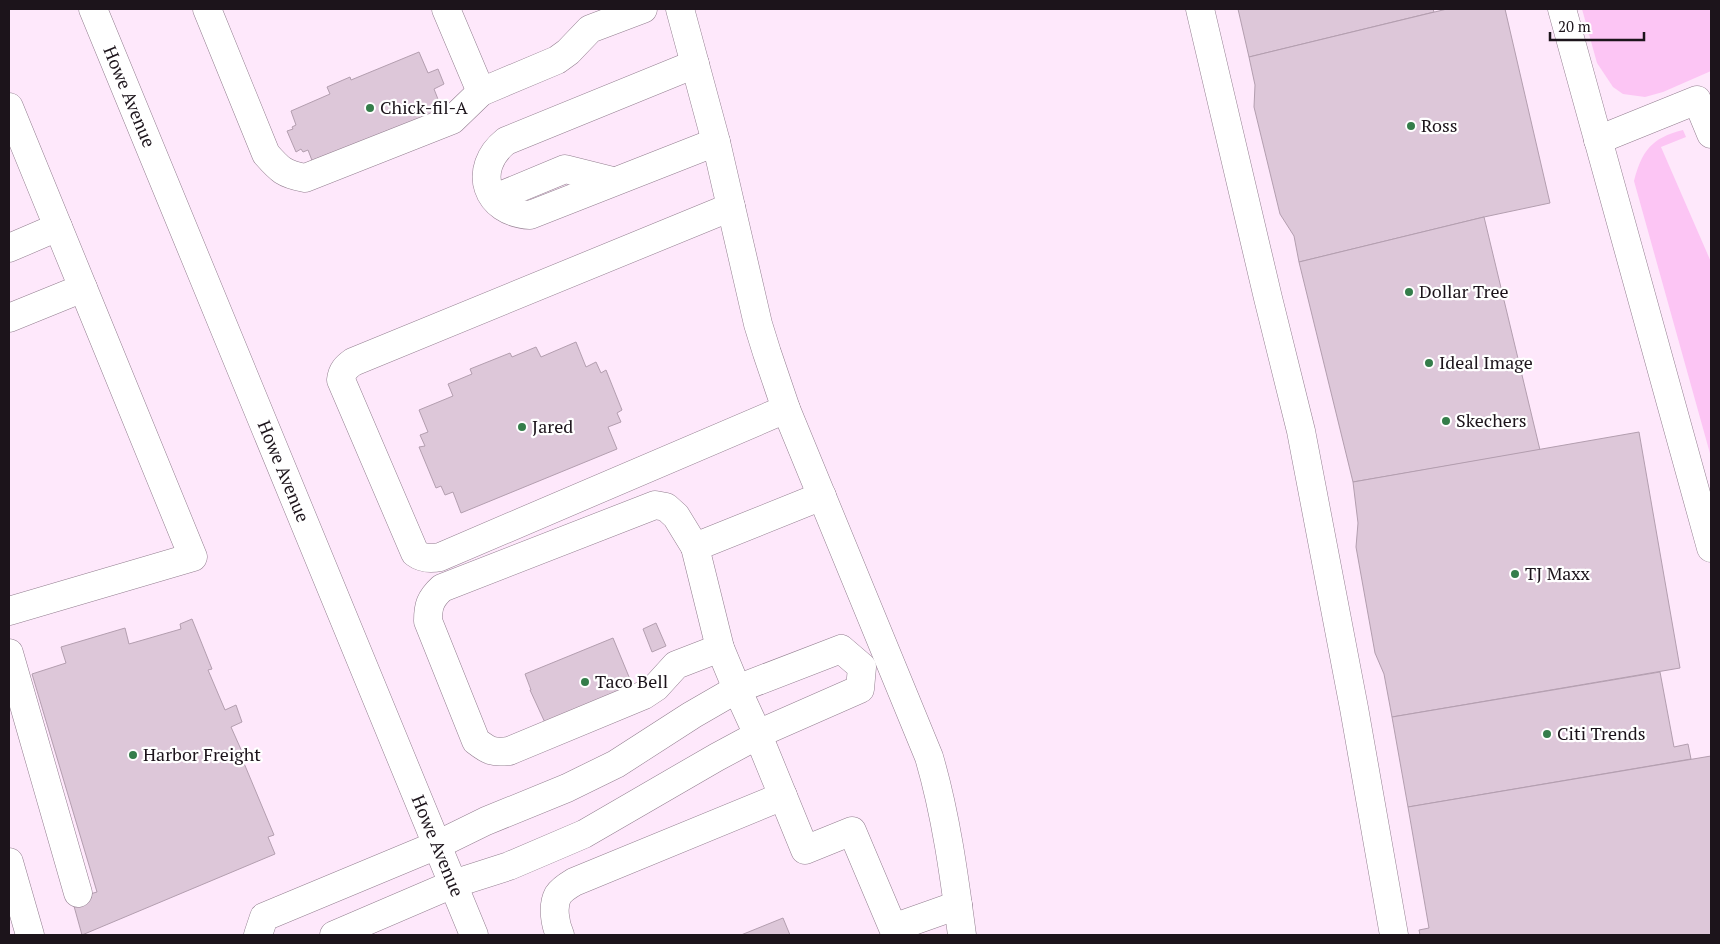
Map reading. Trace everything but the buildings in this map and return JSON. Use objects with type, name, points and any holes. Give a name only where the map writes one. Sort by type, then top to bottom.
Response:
[{"type":"street","name":"Howe Avenue","points":[[93,9],[474,935]]},
{"type":"street","points":[[207,9],[266,154],[279,170],[306,178],[452,120],[481,92],[557,60],[568,52],[590,29],[643,9]]},
{"type":"street","points":[[446,9],[481,92]]},
{"type":"street","points":[[680,9],[716,142],[758,324],[767,353],[786,409],[929,756],[936,780],[951,853],[962,935]]},
{"type":"street","points":[[1200,9],[1301,431],[1354,708],[1394,935]]},
{"type":"street","points":[[1562,9],[1711,548]]},
{"type":"street","points":[[695,64],[506,142],[492,156],[486,174],[486,184],[495,198],[510,210],[530,215],[716,142]]},
{"type":"street","points":[[1598,140],[1704,97],[1711,134]]},
{"type":"street","points":[[9,106],[193,558],[9,611]]},
{"type":"street","points":[[731,207],[353,362],[342,373],[341,380],[415,553],[420,557],[430,559],[449,553],[786,409]]},
{"type":"street","points":[[9,227],[55,219]]},
{"type":"street","points":[[9,248],[55,219]]},
{"type":"street","points":[[9,318],[84,288]]},
{"type":"street","points":[[695,547],[822,496]]},
{"type":"street","points":[[720,648],[676,665],[656,687],[644,695],[509,751],[496,752],[486,749],[476,741],[428,621],[428,608],[435,594],[442,588],[655,505],[666,506],[676,516],[695,547],[720,648],[805,850],[852,831],[894,932],[958,905]]},
{"type":"street","points":[[258,935],[264,917],[437,845],[486,821],[568,788],[616,764],[736,689],[841,649],[862,667]]},
{"type":"street","points":[[9,653],[78,893]]},
{"type":"street","points":[[862,667],[888,656]]},
{"type":"street","points":[[334,935],[453,884],[509,866],[584,834],[758,735],[860,689],[862,667]]},
{"type":"street","points":[[560,935],[557,929],[555,906],[558,895],[564,888],[574,882],[783,796]]},
{"type":"street","points":[[9,862],[30,935]]},
{"type":"shaded area","points":[[1582,9],[1711,9],[1711,71],[1663,92],[1645,97],[1623,94],[1613,87],[1597,63]]},
{"type":"shaded area","points":[[1683,130],[1686,137],[1661,147],[1711,262],[1711,457],[1634,181],[1641,162],[1650,147],[1663,137]]},
{"type":"place","name":"Chick-fil-A","points":[[370,108]]},
{"type":"place","name":"Ross","points":[[1411,126]]},
{"type":"place","name":"Dollar Tree","points":[[1409,292]]},
{"type":"place","name":"Ideal Image","points":[[1429,363]]},
{"type":"place","name":"Skechers","points":[[1446,421]]},
{"type":"place","name":"Jared","points":[[522,427]]},
{"type":"place","name":"TJ Maxx","points":[[1515,574]]},
{"type":"place","name":"Taco Bell","points":[[585,682]]},
{"type":"place","name":"Citi Trends","points":[[1547,734]]},
{"type":"place","name":"Harbor Freight","points":[[133,755]]}]
